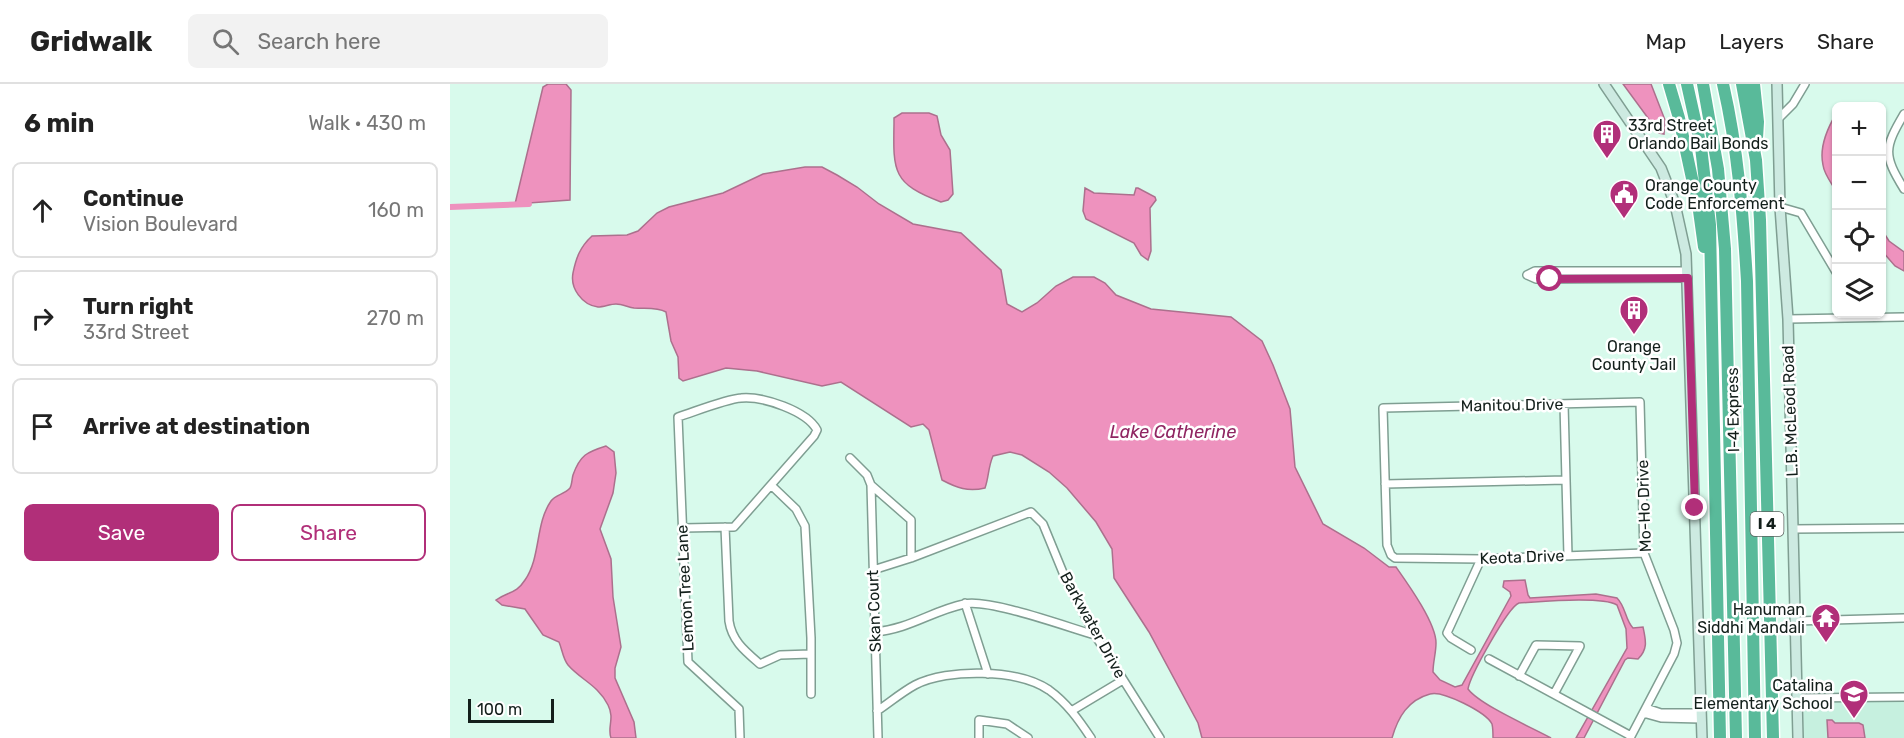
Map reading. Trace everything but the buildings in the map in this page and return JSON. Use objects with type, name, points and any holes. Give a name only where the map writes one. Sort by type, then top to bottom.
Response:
[{"type":"highway","points":[[1669,84],[1700,211],[1713,325]]},
{"type":"highway","points":[[1687,84],[1699,137],[1708,200],[1713,325],[1720,738]]},
{"type":"highway","name":"I-4 Express","points":[[1703,84],[1718,169],[1725,249],[1736,738]]},
{"type":"highway","name":"I-4 Express","points":[[1723,84],[1731,116],[1738,168],[1747,281],[1755,738]]},
{"type":"highway","name":"I 4","points":[[1742,84],[1756,160],[1760,220],[1773,738]]},
{"type":"highway","points":[[1754,84],[1758,122],[1756,160]]},
{"type":"street","points":[[1604,84],[1648,147],[1666,178],[1681,227],[1688,274],[1702,738]]},
{"type":"street","name":"L.B. McLeod Road","points":[[1777,84],[1780,207],[1788,319],[1798,738]]},
{"type":"street","points":[[1778,119],[1793,104],[1805,84]]},
{"type":"street","points":[[1904,114],[1893,133],[1889,151],[1892,169],[1904,189]]},
{"type":"street","points":[[1780,207],[1801,213],[1832,266]]},
{"type":"street","points":[[1535,271],[1688,274],[1536,279],[1527,275],[1535,271]]},
{"type":"street","points":[[1788,319],[1832,317]]},
{"type":"street","points":[[1886,317],[1904,317]]},
{"type":"street","name":"Lemon Tree Lane","points":[[740,738],[739,709],[688,662],[678,417],[741,398],[755,399],[790,408],[813,423],[817,430],[772,486]]},
{"type":"street","name":"Manitou Drive","points":[[1385,484],[1383,408],[1640,402]]},
{"type":"street","name":"Mo-Ho Drive","points":[[1630,737],[1674,654],[1677,643],[1644,554],[1640,402]]},
{"type":"street","points":[[1564,404],[1568,556]]},
{"type":"street","points":[[850,458],[867,475],[871,485],[911,520],[911,558],[873,570]]},
{"type":"street","points":[[1385,484],[1565,480]]},
{"type":"street","name":"Keota Drive","points":[[1385,484],[1387,545],[1391,555],[1400,559],[1644,554]]},
{"type":"street","name":"Skan Court","points":[[871,485],[878,738]]},
{"type":"street","points":[[682,528],[734,527],[772,486],[796,509],[805,526],[811,694]]},
{"type":"street","name":"Barkwater Drive","points":[[911,558],[1031,512],[1043,524],[1066,580],[1095,635],[1160,738]]},
{"type":"street","points":[[725,527],[729,621],[731,633],[737,643],[760,664],[780,655],[811,654]]},
{"type":"street","points":[[1793,529],[1904,528]]},
{"type":"street","points":[[1471,650],[1447,633],[1481,559]]},
{"type":"street","points":[[875,632],[904,627],[965,603],[999,607],[1095,635]]},
{"type":"street","points":[[965,603],[988,674]]},
{"type":"street","points":[[1796,621],[1904,618]]},
{"type":"street","points":[[1519,676],[1536,645],[1580,646],[1554,694]]},
{"type":"street","points":[[1489,659],[1630,737]]},
{"type":"street","points":[[877,711],[916,684],[958,674],[988,674],[1017,678],[1048,690],[1072,710],[1091,738]]},
{"type":"street","points":[[1072,710],[1123,680]]},
{"type":"street","points":[[1797,698],[1904,697]]},
{"type":"street","points":[[1645,710],[1701,716]]},
{"type":"street","points":[[979,738],[979,720],[1007,724],[1029,738]]},
{"type":"shaded area","name":"Catalina Elementary School","points":[[1904,699],[1904,738],[1804,738],[1803,702]]},
{"type":"water","points":[[548,84],[566,84],[571,90],[570,200],[515,204],[543,87]]},
{"type":"water","points":[[1623,84],[1651,84],[1665,120],[1664,134],[1659,133]]},
{"type":"water","points":[[902,113],[929,113],[937,116],[941,135],[950,150],[953,194],[948,200],[941,202],[913,189],[899,174],[894,154],[894,118]]},
{"type":"water","points":[[1832,122],[1832,184],[1825,172],[1822,158],[1825,138]]},
{"type":"water","name":"Lake Catherine","points":[[805,167],[822,167],[913,224],[961,233],[1001,270],[1007,304],[1022,312],[1037,303],[1056,286],[1073,277],[1094,277],[1105,283],[1116,295],[1151,309],[1231,317],[1262,341],[1290,409],[1295,467],[1323,524],[1364,548],[1389,567],[1396,567],[1420,604],[1435,635],[1433,672],[1440,680],[1455,687],[1462,685],[1511,596],[1510,592],[1503,587],[1504,581],[1525,580],[1530,598],[1596,594],[1617,598],[1633,628],[1643,627],[1645,648],[1643,652],[1638,659],[1625,660],[1584,738],[1576,738],[1627,648],[1626,629],[1617,605],[1609,602],[1570,600],[1519,603],[1507,616],[1470,682],[1468,689],[1483,702],[1551,738],[1493,738],[1492,724],[1473,708],[1444,695],[1430,694],[1416,700],[1405,710],[1392,738],[1202,738],[1198,723],[1149,632],[1114,578],[1112,549],[1096,522],[1067,488],[1049,472],[1022,455],[1010,452],[993,456],[985,488],[968,489],[953,485],[942,480],[929,430],[923,424],[911,427],[841,382],[822,386],[757,371],[726,368],[683,381],[679,378],[678,357],[671,341],[666,312],[659,309],[634,308],[618,304],[592,306],[575,290],[573,273],[576,262],[592,236],[627,235],[638,231],[657,213],[669,207],[723,193],[763,174]]},
{"type":"water","points":[[1085,188],[1094,193],[1134,195],[1138,188],[1155,197],[1156,200],[1150,208],[1151,251],[1148,260],[1141,255],[1134,243],[1086,219],[1083,211]]},
{"type":"water","points":[[1886,236],[1904,252],[1904,271],[1895,266],[1886,256]]},
{"type":"water","points":[[606,446],[614,452],[616,473],[613,493],[600,529],[611,559],[613,597],[621,647],[615,668],[615,678],[634,722],[636,738],[611,738],[611,715],[608,705],[599,692],[568,665],[559,642],[543,635],[525,609],[502,605],[496,600],[518,588],[525,580],[534,561],[546,510],[555,497],[570,488],[578,463],[589,453]]},
{"type":"water","points":[[1827,720],[1835,723],[1859,723],[1863,725],[1865,738],[1828,738]]},
{"type":"waterway","points":[[450,207],[529,204]]},
{"type":"place","name":"33rd Street Orlando Bail Bonds","points":[[1607,160]]},
{"type":"place","name":"Orange County Code Enforcement","points":[[1624,220]]},
{"type":"place","name":"Orange County Jail","points":[[1634,336]]},
{"type":"place","name":"Hanuman Siddhi Mandali","points":[[1826,644]]},
{"type":"place","name":"Catalina Elementary School","points":[[1854,720]]},
{"type":"route","points":[[1550,279],[1688,278],[1695,508]]}]
